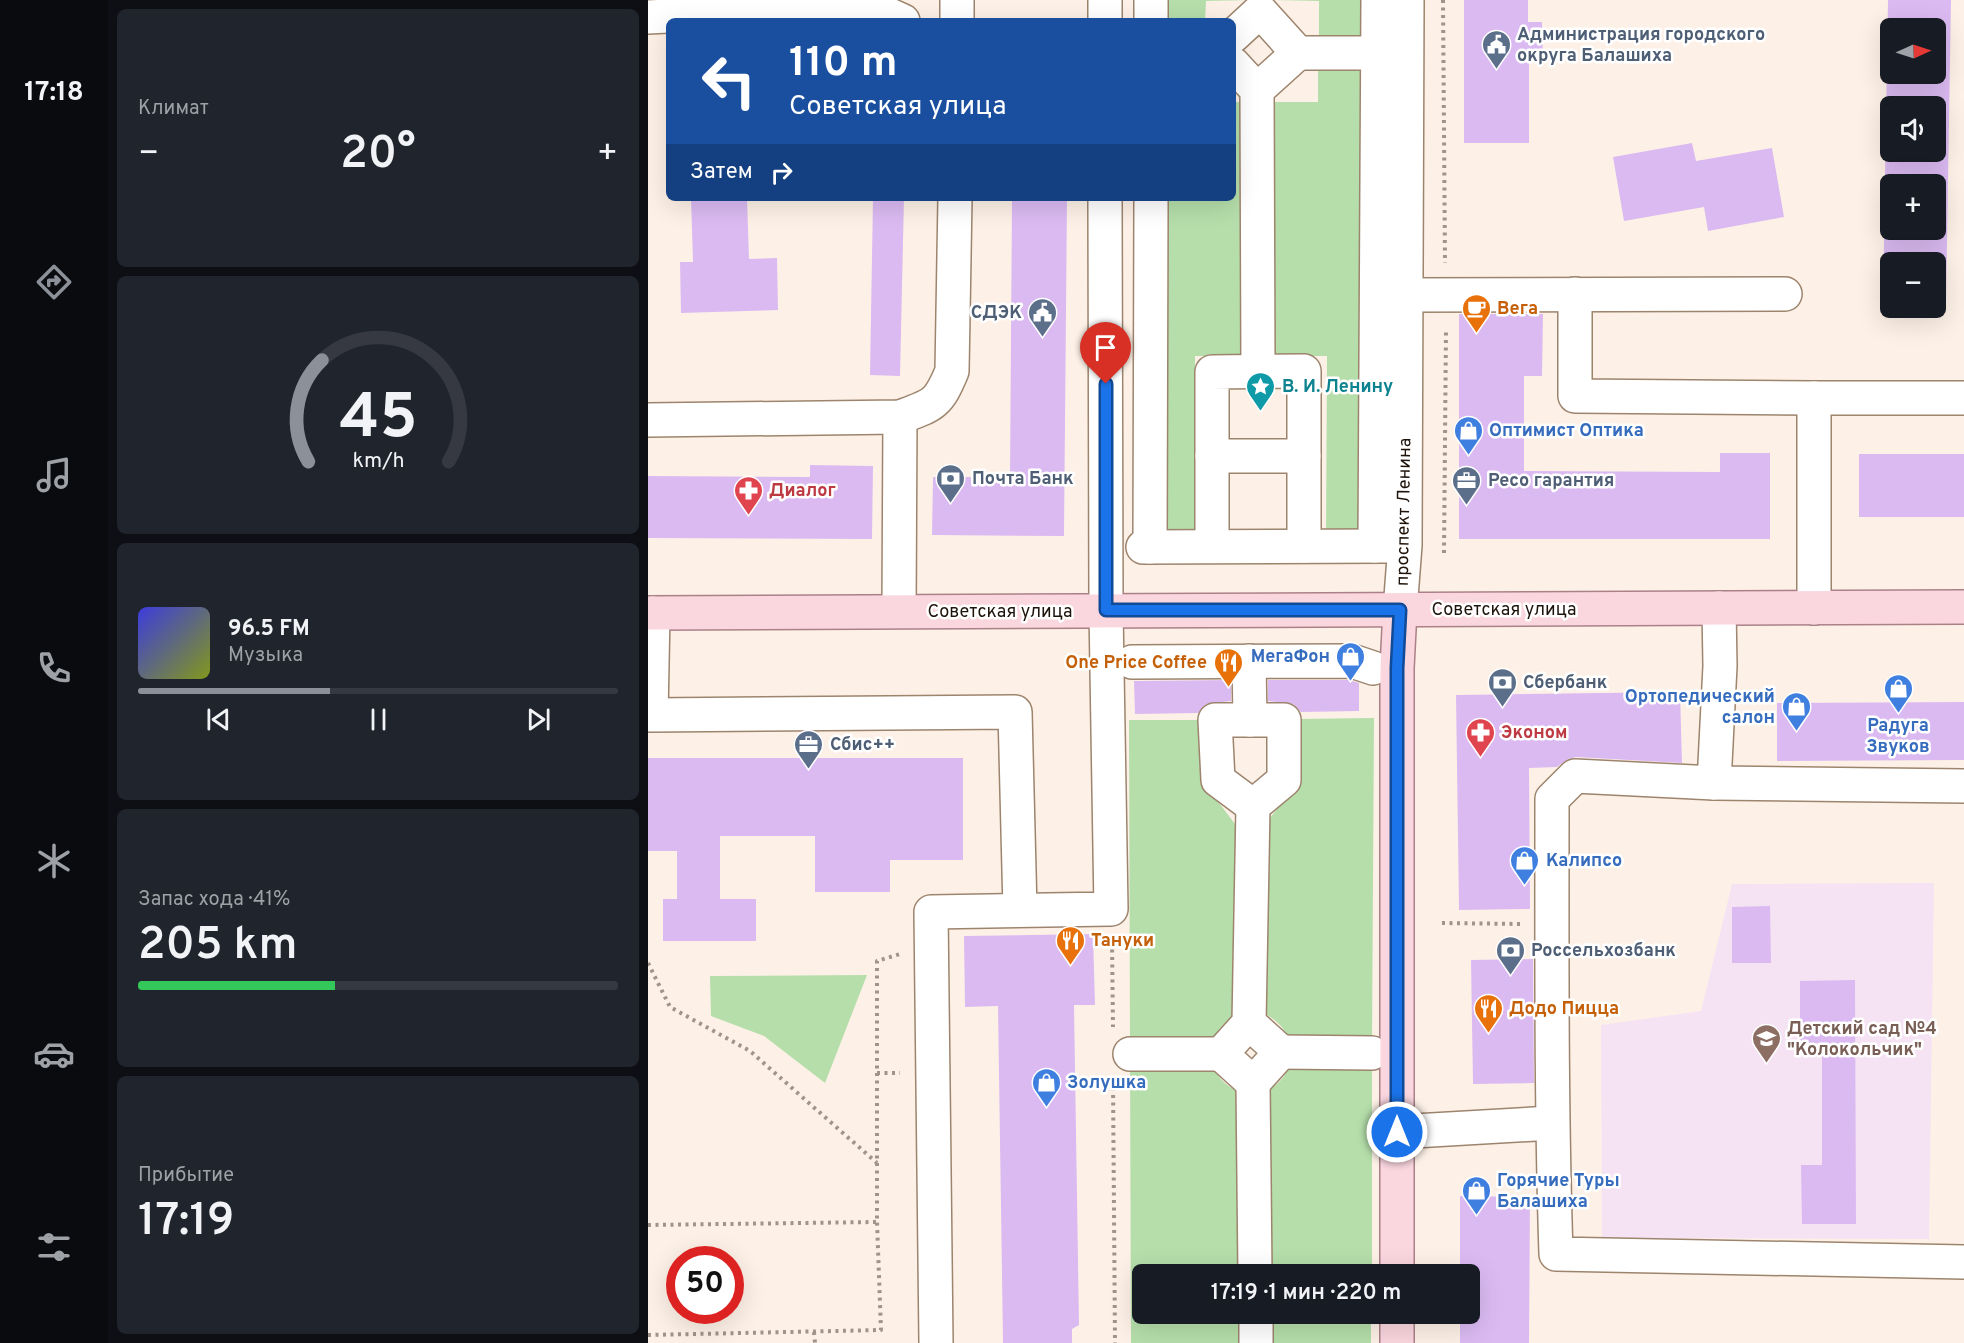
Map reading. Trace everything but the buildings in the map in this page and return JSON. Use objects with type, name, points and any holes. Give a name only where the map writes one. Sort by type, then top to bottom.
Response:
[{"type":"main road","name":"Советская улица","points":[[651,613],[1964,608]]},
{"type":"main road","name":"проспект Ленина","points":[[1397,1264],[1397,668],[1400,610]]},
{"type":"main road","points":[[1397,1324],[1397,1343]]},
{"type":"street","points":[[957,0],[957,18]]},
{"type":"street","points":[[1105,0],[1105,18]]},
{"type":"street","points":[[1151,0],[1151,18]]},
{"type":"street","points":[[1151,201],[1150,551],[1212,546],[1304,546],[1370,550],[1378,0]]},
{"type":"street","name":"проспект Ленина","points":[[1400,610],[1405,545],[1407,0]]},
{"type":"street","points":[[648,17],[870,6],[896,18]]},
{"type":"street","points":[[1236,33],[1260,6],[1298,53]]},
{"type":"street","points":[[1257,90],[1298,53],[1377,52]]},
{"type":"street","points":[[1236,67],[1257,90],[1258,371]]},
{"type":"street","points":[[648,420],[900,417],[930,406],[942,394],[952,371],[955,201]]},
{"type":"street","points":[[936,1343],[931,912],[1111,909],[1106,610],[1105,201]]},
{"type":"street","points":[[1575,294],[1575,396],[1964,398]]},
{"type":"street","points":[[1406,295],[1785,294]]},
{"type":"street","points":[[1212,546],[1212,372],[1304,371],[1304,546]]},
{"type":"street","points":[[1814,398],[1814,608]]},
{"type":"street","points":[[898,611],[900,417]]},
{"type":"street","points":[[1212,456],[1304,456]]},
{"type":"street","points":[[1714,783],[1720,666],[1719,608]]},
{"type":"street","points":[[651,613],[649,715],[1015,712],[1020,910]]},
{"type":"street","points":[[1131,662],[1352,661],[1373,668]]},
{"type":"street","points":[[1249,662],[1250,720]]},
{"type":"street","points":[[1221,1054],[1249,1023],[1253,806],[1284,780],[1284,720],[1215,720],[1218,780],[1253,806]]},
{"type":"street","points":[[1964,786],[1714,783],[1575,776],[1552,799],[1552,1123],[1556,1254],[1964,1262]]},
{"type":"street","points":[[1249,1023],[1281,1052],[1372,1053]]},
{"type":"street","points":[[1255,1264],[1253,1083],[1281,1052]]},
{"type":"street","points":[[1119,1054],[1221,1054],[1253,1083]]},
{"type":"street","points":[[1397,1132],[1552,1123]]},
{"type":"street","points":[[1256,1324],[1256,1343]]},
{"type":"path","points":[[1111,909],[1119,1054],[1115,1343]]},
{"type":"path","points":[[1442,923],[1552,924]]},
{"type":"path","points":[[648,1335],[881,1330],[877,1222],[878,961],[932,943]]},
{"type":"path","points":[[648,963],[670,1007],[750,1051],[877,1163]]},
{"type":"path","points":[[648,1225],[877,1222]]},
{"type":"path","points":[[814,1332],[814,1343]]},
{"type":"shaded area","name":"Детский сад №4 \"Колокольчик\"","points":[[1934,883],[1929,1239],[1602,1238],[1601,1025],[1701,1011],[1732,884]]},
{"type":"green space","points":[[1156,0],[1251,0],[1206,1],[1205,18],[1156,18]]},
{"type":"green space","points":[[1274,0],[1368,0],[1368,43],[1319,42],[1319,1]]},
{"type":"green space","points":[[1318,61],[1368,62],[1366,536],[1326,536],[1327,356],[1272,356],[1273,102],[1318,102]]},
{"type":"green space","points":[[1236,102],[1250,102],[1250,356],[1195,356],[1194,535],[1154,535],[1156,201],[1236,201]]},
{"type":"green space","points":[[1374,718],[1372,1047],[1292,1047],[1281,1027],[1264,1013],[1263,827],[1295,786],[1295,719]]},
{"type":"green space","points":[[1129,720],[1205,720],[1207,787],[1238,828],[1238,1014],[1221,1028],[1210,1047],[1130,1047]]},
{"type":"green space","points":[[867,975],[825,1083],[764,1036],[711,1016],[710,976]]},
{"type":"green space","points":[[1292,1059],[1372,1059],[1372,1264],[1266,1264],[1265,1092],[1275,1086],[1288,1070]]},
{"type":"green space","points":[[1130,1060],[1210,1060],[1222,1080],[1241,1093],[1243,1264],[1132,1264],[1132,1324],[1243,1324],[1244,1343],[1131,1343]]},
{"type":"green space","points":[[1266,1324],[1371,1324],[1371,1343],[1266,1343]]},
{"type":"place","name":"Администрация городского округа Балашиха","points":[[1496,70]]},
{"type":"place","name":"Вега","points":[[1476,334]]},
{"type":"place","name":"СДЭК","points":[[1043,338]]},
{"type":"place","name":"В. И. Ленину","points":[[1261,412]]},
{"type":"place","name":"Оптимист Оптика","points":[[1468,456]]},
{"type":"place","name":"Почта Банк","points":[[951,504]]},
{"type":"place","name":"Ресо гарантия","points":[[1467,506]]},
{"type":"place","name":"Диалог","points":[[748,516]]},
{"type":"place","name":"МегаФон","points":[[1351,682]]},
{"type":"place","name":"One Price Coffee","points":[[1228,688]]},
{"type":"place","name":"Сбербанк","points":[[1502,708]]},
{"type":"place","name":"Радуга Звуков","points":[[1898,714]]},
{"type":"place","name":"Ортопедический салон","points":[[1796,732]]},
{"type":"place","name":"Эконом","points":[[1480,758]]},
{"type":"place","name":"Сбис++","points":[[809,770]]},
{"type":"place","name":"Калипсо","points":[[1525,886]]},
{"type":"place","name":"Тануки","points":[[1070,966]]},
{"type":"place","name":"Россельхозбанк","points":[[1510,976]]},
{"type":"place","name":"Додо Пицца","points":[[1488,1034]]},
{"type":"place","name":"Детский сад №4 \"Колокольчик\"","points":[[1766,1064]]},
{"type":"place","name":"Золушка","points":[[1046,1108]]},
{"type":"place","name":"Горячие Туры Балашиха","points":[[1476,1216]]},
{"type":"route","points":[[1106,384],[1106,610],[1400,610],[1397,668],[1397,1132]]}]
